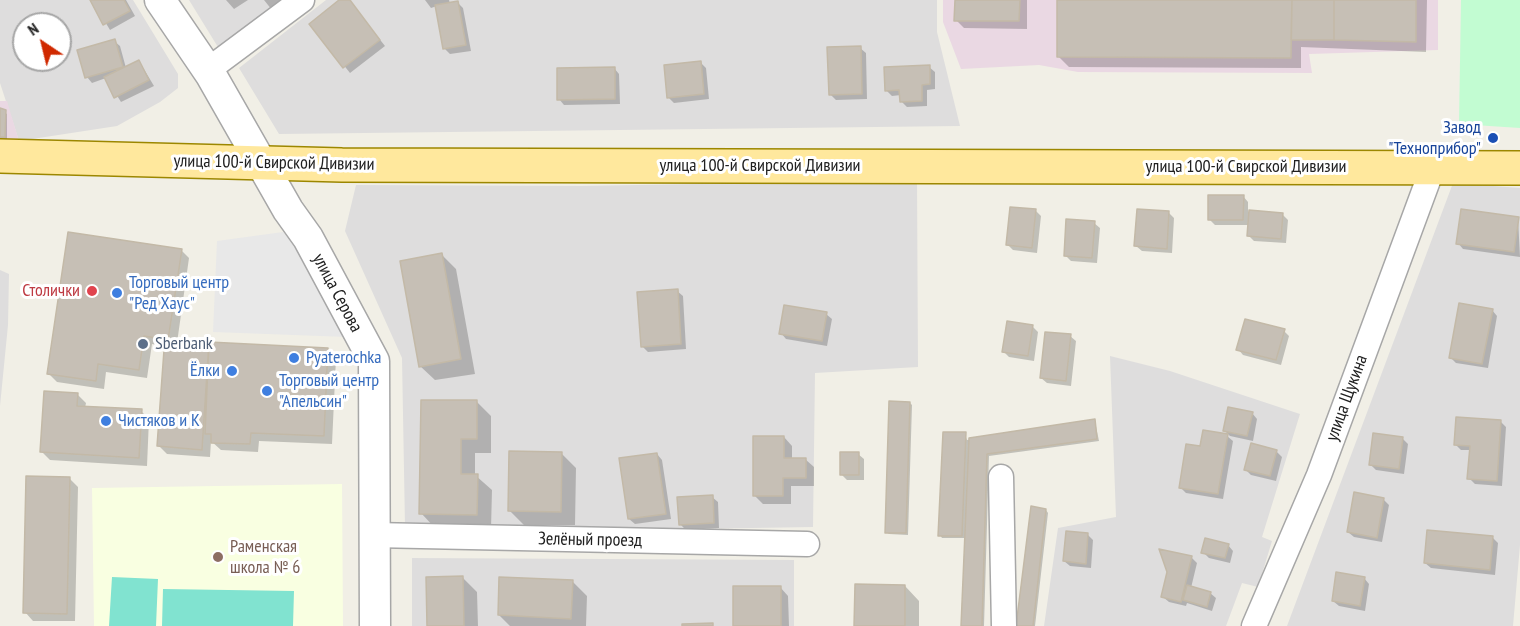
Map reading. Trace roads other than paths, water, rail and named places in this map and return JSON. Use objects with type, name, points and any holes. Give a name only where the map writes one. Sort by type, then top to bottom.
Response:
[{"type":"main road","name":"улица 100-й Свирской Дивизии","points":[[0,156],[263,164],[1520,168]]},
{"type":"street","name":"улица Серова","points":[[160,0],[207,70],[288,210],[308,238],[374,361],[375,626]]},
{"type":"street","points":[[207,70],[302,0]]},
{"type":"street","name":"улица Щукина","points":[[1254,626],[1318,475],[1433,167]]},
{"type":"street","points":[[1001,477],[1004,626]]},
{"type":"street","name":"Зелёный проезд","points":[[373,535],[807,544]]},
{"type":"place","name":"Завод \"Техноприбор\"","points":[[1493,138]]},
{"type":"place","name":"Столички","points":[[92,291]]},
{"type":"place","name":"Торговый центр \"Ред Хаус\"","points":[[117,293]]},
{"type":"place","name":"Sberbank","points":[[143,344]]},
{"type":"place","name":"Pyaterochka","points":[[294,358]]},
{"type":"place","name":"Ёлки","points":[[232,371]]},
{"type":"place","name":"Торговый центр \"Апельсин\"","points":[[267,391]]},
{"type":"place","name":"Чистяков и К","points":[[106,421]]},
{"type":"place","name":"Раменская школа № 6","points":[[218,557]]}]
